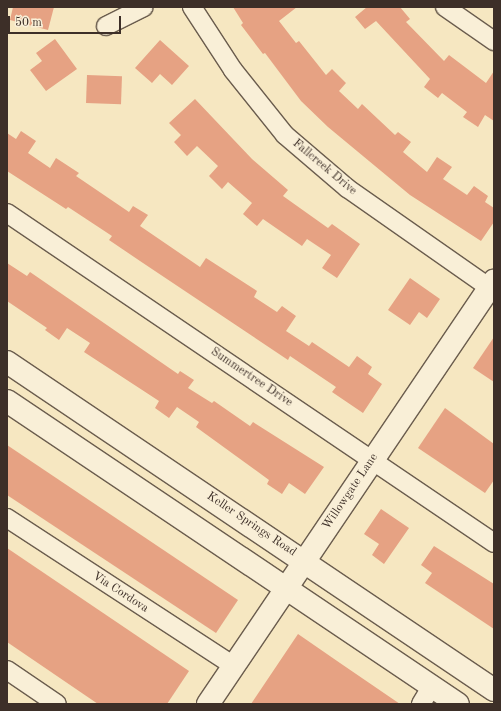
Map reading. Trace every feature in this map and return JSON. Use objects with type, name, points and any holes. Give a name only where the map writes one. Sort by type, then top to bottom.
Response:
[{"type":"main road","name":"Willowgate Lane","points":[[208,704],[372,459],[493,286]]},
{"type":"main road","name":"Keller Springs Road","points":[[7,362],[494,690]]},
{"type":"main road","points":[[7,401],[287,588],[426,695],[458,704]]},
{"type":"street","points":[[106,26],[144,7]]},
{"type":"street","name":"Fallcreek Drive","points":[[192,7],[229,64],[285,135],[347,188],[493,286]]},
{"type":"street","points":[[445,7],[494,41]]},
{"type":"street","name":"Summertree Drive","points":[[7,213],[494,543]]},
{"type":"street","name":"Via Cordova","points":[[7,518],[234,666]]},
{"type":"street","points":[[7,670],[57,704]]},
{"type":"building","points":[[13,7],[54,7],[48,30],[10,20]]},
{"type":"building","points":[[233,7],[297,7],[279,21],[296,43],[299,41],[326,75],[332,69],[346,83],[339,91],[358,109],[362,104],[395,135],[398,132],[411,142],[403,152],[427,172],[437,157],[452,167],[443,179],[467,195],[474,186],[488,196],[485,202],[494,208],[494,222],[481,241],[410,195],[328,127],[301,101],[265,53],[263,54],[241,25],[243,23]]},
{"type":"building","points":[[367,7],[400,7],[410,19],[406,22],[444,61],[449,55],[486,83],[494,71],[494,121],[485,115],[478,127],[463,117],[467,112],[442,93],[438,98],[424,87],[430,79],[376,21],[365,29],[355,17]]},
{"type":"building","points":[[55,39],[77,69],[46,91],[30,70],[42,61],[36,53]]},
{"type":"building","points":[[160,40],[189,66],[172,85],[160,74],[152,83],[135,68]]},
{"type":"building","points":[[87,75],[122,76],[121,104],[86,103]]},
{"type":"building","points":[[195,99],[252,159],[288,190],[283,196],[328,228],[332,224],[360,244],[337,278],[322,268],[331,255],[307,239],[302,246],[263,219],[257,226],[243,214],[252,203],[228,182],[222,189],[209,176],[218,166],[197,146],[187,156],[174,142],[181,135],[169,123]]},
{"type":"building","points":[[21,131],[36,141],[28,153],[50,168],[56,158],[79,173],[76,176],[129,212],[133,206],[148,215],[140,226],[200,267],[206,258],[257,291],[254,297],[277,312],[282,306],[296,316],[286,331],[309,346],[312,342],[349,367],[357,356],[372,367],[368,374],[382,384],[363,413],[332,392],[336,387],[290,356],[288,360],[109,240],[112,236],[68,207],[66,209],[7,171],[7,133],[16,139]]},
{"type":"building","points":[[7,263],[27,276],[30,272],[178,374],[180,371],[194,380],[188,388],[212,403],[214,401],[250,426],[253,422],[324,467],[305,494],[289,483],[282,494],[267,484],[269,480],[196,427],[199,422],[177,407],[169,418],[155,408],[159,401],[84,352],[90,343],[67,328],[59,340],[45,330],[47,328],[7,301]]},
{"type":"building","points":[[410,278],[440,299],[427,318],[419,312],[410,325],[388,310]]},
{"type":"building","points":[[494,337],[494,382],[473,368]]},
{"type":"building","points":[[445,408],[494,444],[494,480],[485,493],[418,448]]},
{"type":"building","points":[[7,445],[238,600],[216,633],[7,495]]},
{"type":"building","points":[[381,509],[409,528],[384,564],[372,555],[379,544],[364,534]]},
{"type":"building","points":[[434,546],[494,584],[494,629],[425,583],[432,573],[421,565]]},
{"type":"building","points":[[7,548],[189,671],[167,704],[98,704],[7,642]]},
{"type":"building","points":[[298,634],[340,663],[400,704],[251,704]]}]
